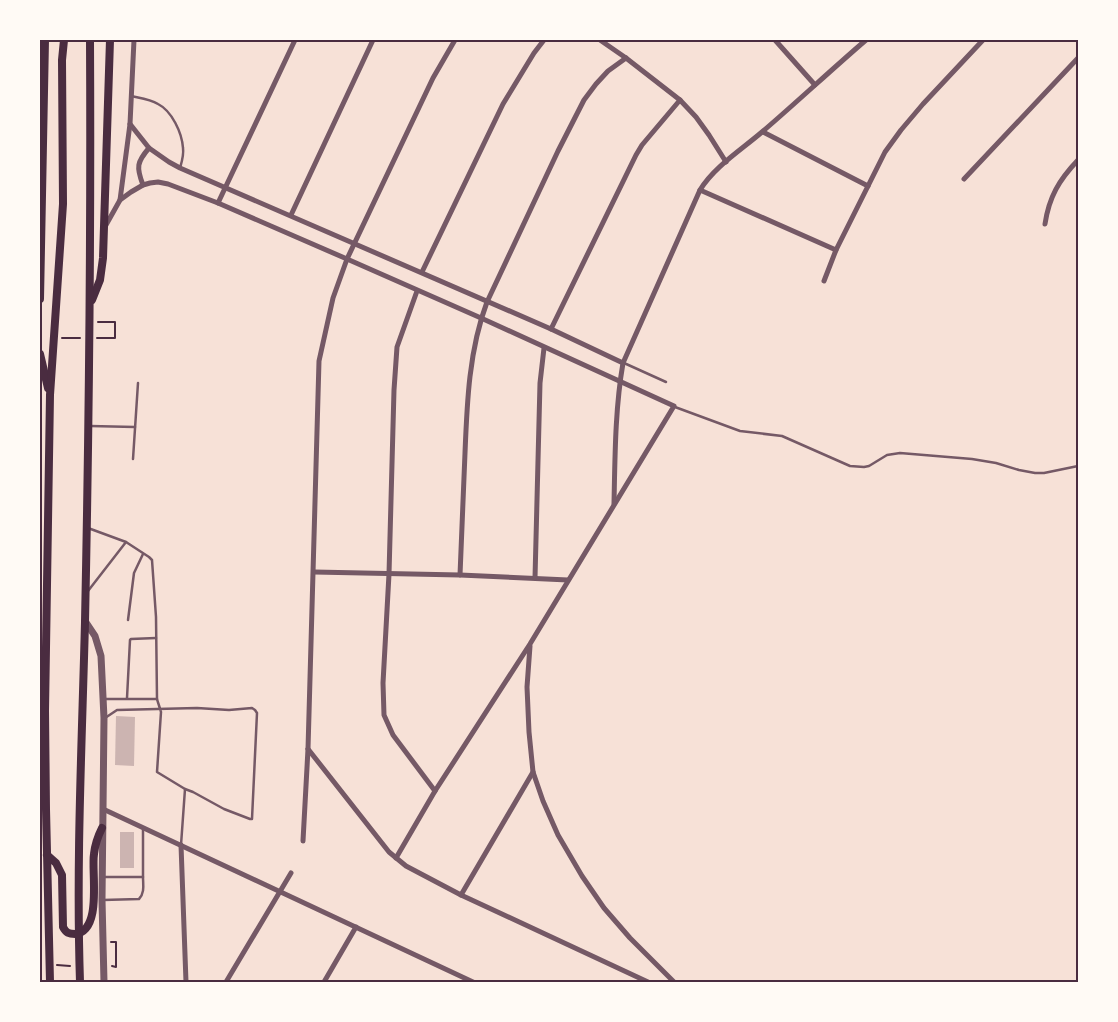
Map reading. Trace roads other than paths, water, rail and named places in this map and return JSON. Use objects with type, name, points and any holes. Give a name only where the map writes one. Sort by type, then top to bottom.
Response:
[{"type":"main road","points":[[40,298],[45,40]]},
{"type":"main road","points":[[50,982],[47,855],[43,808],[50,395],[63,204],[62,60],[64,40]]},
{"type":"main road","points":[[80,982],[79,852],[90,322],[90,40]]},
{"type":"main road","points":[[90,304],[100,280],[103,258],[110,40]]},
{"type":"main road","points":[[40,354],[50,395]]},
{"type":"main road","points":[[47,855],[56,863],[62,875],[63,927],[67,933],[79,933],[88,926],[93,912],[93,855],[95,844],[102,828]]},
{"type":"street","points":[[104,229],[120,200],[130,124],[134,40]]},
{"type":"street","points":[[218,203],[295,40]]},
{"type":"street","points":[[291,216],[373,40]]},
{"type":"street","points":[[303,841],[314,572],[319,361],[333,298],[355,243],[433,78],[455,40]]},
{"type":"street","points":[[422,272],[503,104],[544,40]]},
{"type":"street","points":[[600,40],[680,100],[709,135],[726,162]]},
{"type":"street","points":[[776,40],[814,85]]},
{"type":"street","points":[[614,504],[616,426],[619,382],[623,363],[700,190],[726,162],[866,40]]},
{"type":"street","points":[[824,281],[836,250],[885,152],[923,104],[983,40]]},
{"type":"street","points":[[460,575],[467,403],[471,365],[481,318],[558,151],[584,100],[608,71],[626,58]]},
{"type":"street","points":[[964,179],[1078,58]]},
{"type":"street","points":[[551,329],[636,155],[642,145],[680,100]]},
{"type":"street","points":[[130,124],[150,148],[180,168],[422,272],[623,363]]},
{"type":"street","points":[[762,132],[868,186]]},
{"type":"street","points":[[143,185],[138,167],[142,156],[150,148]]},
{"type":"street","points":[[1045,224],[1047,209],[1054,192],[1067,171],[1078,160]]},
{"type":"street","points":[[120,200],[143,185],[158,182],[168,184],[218,203],[481,318],[674,406],[530,644],[435,791],[396,858]]},
{"type":"street","points":[[700,190],[836,250]]},
{"type":"street","points":[[417,290],[397,347],[383,683],[384,715],[393,735],[435,791]]},
{"type":"street","points":[[536,578],[540,383],[544,348]]},
{"type":"street","points":[[314,572],[460,575],[568,580]]},
{"type":"street","points":[[85,621],[95,636],[102,656],[104,699],[102,828],[104,982]]},
{"type":"street","points":[[530,644],[527,687],[529,732],[533,772],[543,801],[558,835],[582,876],[609,914],[674,982]]},
{"type":"street","points":[[308,749],[385,847],[406,866],[460,895],[648,982]]},
{"type":"street","points":[[460,895],[533,772]]},
{"type":"street","points":[[103,809],[473,982]]},
{"type":"street","points":[[181,845],[186,982]]},
{"type":"street","points":[[226,982],[291,872]]},
{"type":"street","points":[[324,982],[356,928]]},
{"type":"lane","points":[[131,96],[159,104],[170,115],[178,128],[184,148],[180,168]]},
{"type":"lane","points":[[623,363],[666,382]]},
{"type":"lane","points":[[134,459],[138,383]]},
{"type":"lane","points":[[674,406],[740,431],[782,436],[850,466],[869,466],[887,455],[900,453],[980,460],[1035,473],[1078,466]]},
{"type":"lane","points":[[88,426],[135,427]]},
{"type":"lane","points":[[86,527],[126,542],[152,560],[156,617],[157,698],[160,709],[161,712],[157,772],[224,809],[252,819],[256,710],[252,708],[230,710],[197,708],[160,709],[117,710],[104,718]]},
{"type":"lane","points":[[85,594],[126,542]]},
{"type":"lane","points":[[128,620],[134,573],[143,554]]},
{"type":"lane","points":[[127,698],[130,640],[156,638]]},
{"type":"lane","points":[[104,699],[157,698]]},
{"type":"lane","points":[[181,845],[185,789]]},
{"type":"lane","points":[[102,900],[139,899],[142,895],[143,827]]},
{"type":"lane","points":[[102,877],[143,877]]}]
